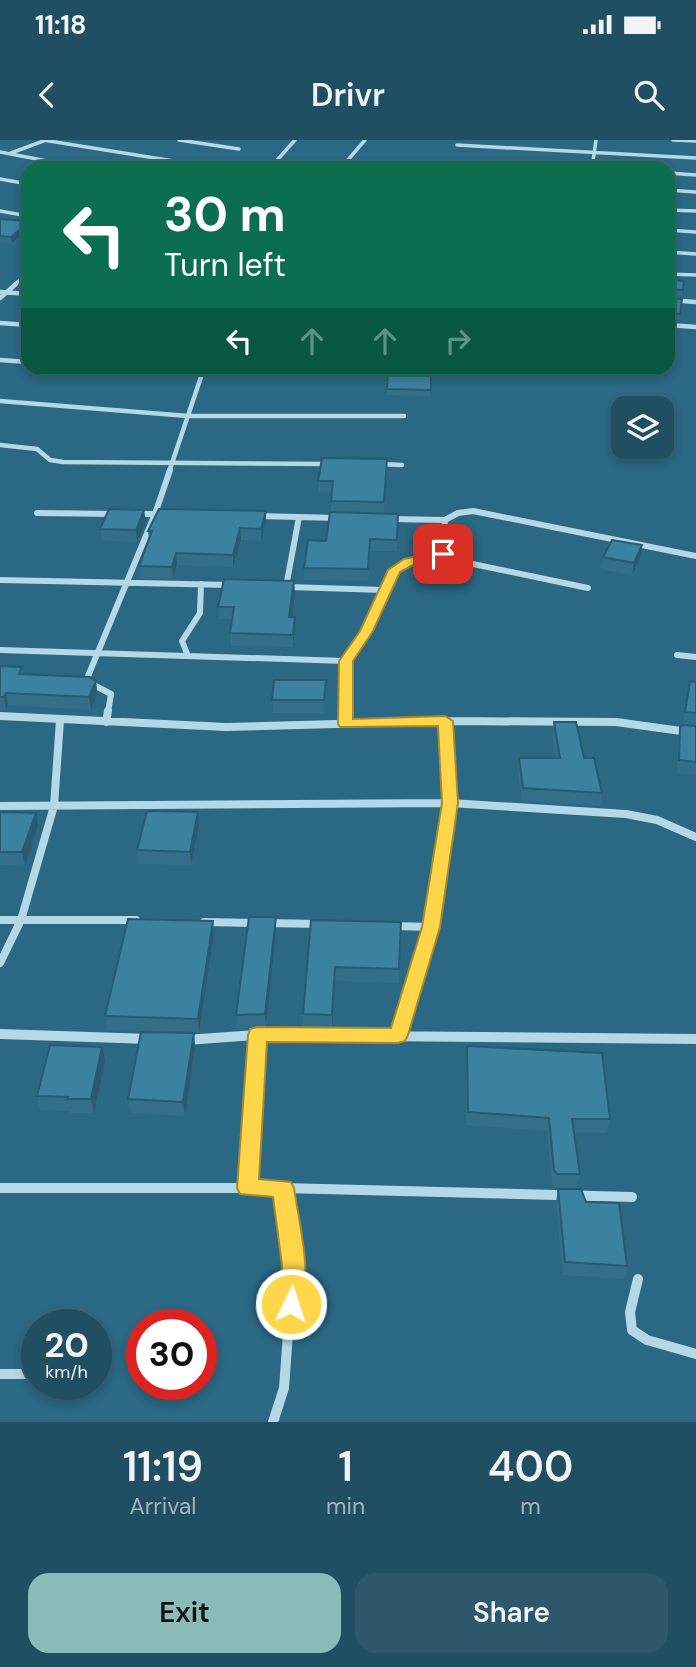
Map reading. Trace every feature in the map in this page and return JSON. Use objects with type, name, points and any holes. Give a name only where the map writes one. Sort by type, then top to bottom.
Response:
[{"type":"street","points":[[9,154],[45,140],[174,161]]},
{"type":"street","points":[[179,140],[239,149]]},
{"type":"street","points":[[276,161],[295,140]]},
{"type":"street","points":[[347,161],[365,140]]},
{"type":"street","points":[[593,161],[596,140]]},
{"type":"street","points":[[673,140],[696,141]]},
{"type":"street","points":[[457,145],[696,158]]},
{"type":"street","points":[[0,154],[46,161]]},
{"type":"street","points":[[675,174],[696,175]]},
{"type":"street","points":[[0,179],[21,183]]},
{"type":"street","points":[[675,190],[696,192]]},
{"type":"street","points":[[675,210],[696,212]]},
{"type":"street","points":[[0,217],[0,211],[21,215]]},
{"type":"street","points":[[675,230],[696,232]]},
{"type":"street","points":[[675,252],[696,254]]},
{"type":"street","points":[[675,274],[696,275]]},
{"type":"street","points":[[0,299],[21,279]]},
{"type":"street","points":[[0,292],[21,293]]},
{"type":"street","points":[[675,300],[696,302]]},
{"type":"street","points":[[0,323],[21,324]]},
{"type":"street","points":[[675,326],[696,327]]},
{"type":"street","points":[[0,360],[21,362]]},
{"type":"street","points":[[106,722],[111,694],[86,681],[155,514],[201,375]]},
{"type":"street","points":[[0,401],[188,416],[404,416]]},
{"type":"street","points":[[0,445],[37,449],[45,457],[62,462],[334,464]]},
{"type":"street","points":[[375,464],[402,465]]},
{"type":"street","points":[[379,519],[445,520],[458,513],[473,511],[696,556]]},
{"type":"street","points":[[37,513],[168,514]]},
{"type":"street","points":[[246,516],[339,518]]},
{"type":"street","points":[[286,587],[299,517]]},
{"type":"street","points":[[443,554],[445,520]]},
{"type":"street","points":[[443,554],[449,559],[588,588]]},
{"type":"street","points":[[345,724],[346,661],[366,631],[395,570],[409,562],[443,554]]},
{"type":"street","points":[[0,580],[238,585]]},
{"type":"street","points":[[188,656],[182,646],[200,613],[201,584]]},
{"type":"street","points":[[274,586],[384,590]]},
{"type":"street","points":[[0,650],[346,661]]},
{"type":"street","points":[[677,655],[696,657]]},
{"type":"street","points":[[0,716],[226,727],[445,721],[616,722],[696,733]]},
{"type":"street","points":[[0,963],[21,920],[54,806],[60,720]]},
{"type":"street","points":[[398,1035],[431,927],[450,803],[445,721]]},
{"type":"street","points":[[0,806],[450,803],[625,814],[657,820],[696,837]]},
{"type":"street","points":[[0,920],[145,920]]},
{"type":"street","points":[[200,922],[322,925]]},
{"type":"street","points":[[377,926],[431,927]]},
{"type":"street","points":[[0,1034],[161,1039]]},
{"type":"street","points":[[248,1188],[257,1035]]},
{"type":"street","points":[[174,1039],[201,1040],[257,1035],[398,1035],[696,1039]]},
{"type":"street","points":[[0,1188],[283,1188],[632,1197]]},
{"type":"street","points":[[273,1422],[284,1388],[293,1265],[283,1188]]},
{"type":"street","points":[[638,1279],[629,1324],[634,1333],[645,1340],[696,1354]]},
{"type":"street","points":[[0,1374],[21,1374]]},
{"type":"building","points":[[0,219],[21,220],[21,229],[11,237],[0,236]]},
{"type":"building","points":[[675,280],[684,281],[683,290],[675,289]]},
{"type":"building","points":[[675,298],[682,299],[680,314],[675,314]]},
{"type":"building","points":[[388,375],[431,375],[431,390],[387,389]]},
{"type":"building","points":[[322,458],[387,459],[384,502],[331,501],[333,481],[318,481]]},
{"type":"building","points":[[109,509],[144,510],[136,530],[100,529]]},
{"type":"building","points":[[159,509],[266,511],[261,529],[240,528],[233,555],[176,553],[172,567],[139,566],[152,531],[148,531]]},
{"type":"building","points":[[330,512],[398,514],[397,540],[370,539],[368,569],[304,568],[308,540],[326,541]]},
{"type":"building","points":[[612,540],[642,545],[634,563],[603,557]]},
{"type":"building","points":[[224,579],[294,581],[289,617],[295,617],[293,635],[230,633],[234,607],[218,607]]},
{"type":"building","points":[[0,666],[22,667],[19,674],[90,677],[96,681],[89,697],[6,693],[4,697],[0,697]]},
{"type":"building","points":[[274,680],[326,680],[324,700],[272,700]]},
{"type":"building","points":[[690,681],[696,682],[696,713],[685,712]]},
{"type":"building","points":[[554,722],[576,722],[584,758],[594,758],[602,793],[523,788],[519,758],[560,758]]},
{"type":"building","points":[[696,726],[696,762],[679,760],[680,727]]},
{"type":"building","points":[[147,811],[198,812],[190,852],[137,850]]},
{"type":"building","points":[[0,812],[36,813],[22,852],[0,852]]},
{"type":"building","points":[[249,917],[276,917],[265,1014],[236,1015]]},
{"type":"building","points":[[128,919],[213,921],[198,1019],[105,1016]]},
{"type":"building","points":[[311,920],[401,922],[399,969],[335,967],[332,1015],[303,1014]]},
{"type":"building","points":[[141,1032],[194,1033],[183,1102],[128,1099]]},
{"type":"building","points":[[50,1045],[102,1047],[91,1099],[37,1096]]},
{"type":"building","points":[[467,1046],[602,1053],[610,1119],[572,1119],[580,1174],[557,1174],[554,1170],[549,1118],[468,1112]]},
{"type":"building","points":[[558,1189],[581,1189],[586,1202],[619,1203],[627,1266],[565,1262]]},
{"type":"route","points":[[291,1304],[293,1265],[283,1188],[248,1188],[257,1035],[398,1035],[431,927],[450,803],[445,721],[345,724],[346,661],[366,631],[395,570],[409,562],[443,554]]}]
